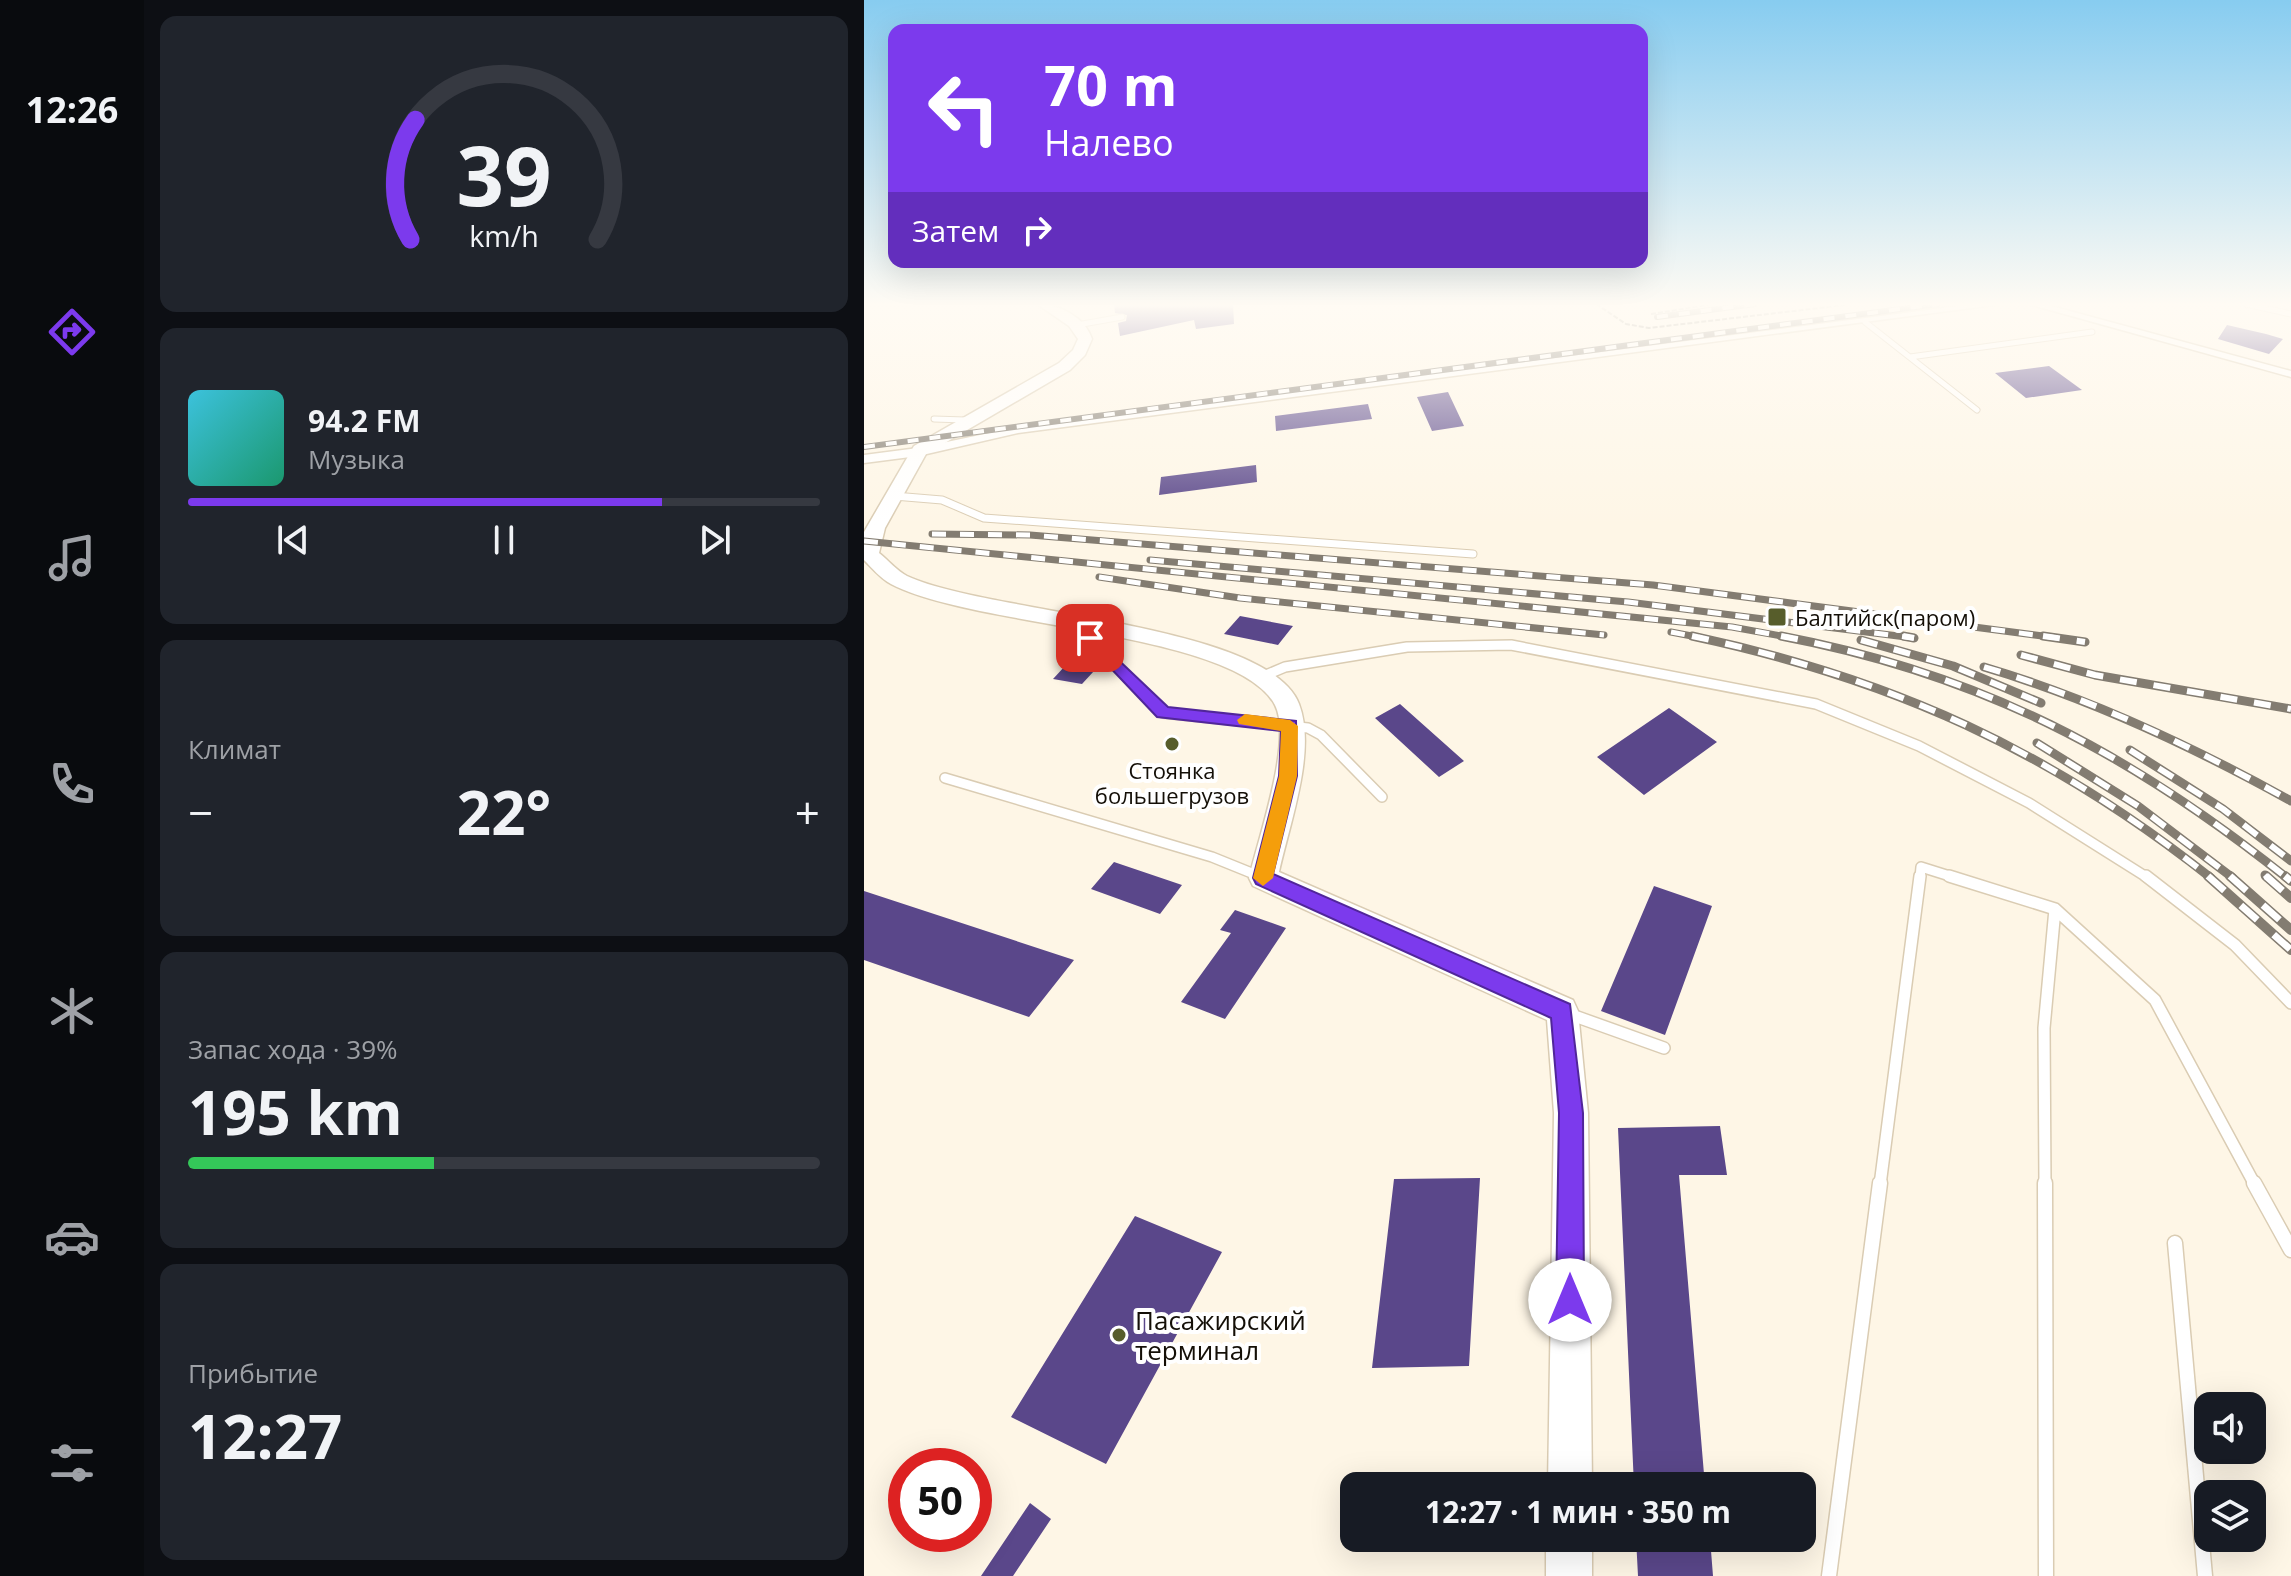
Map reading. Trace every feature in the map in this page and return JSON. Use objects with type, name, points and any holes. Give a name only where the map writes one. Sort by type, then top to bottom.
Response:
[{"type":"main road","points":[[1047,378],[965,420],[918,452],[869,542],[869,554],[884,574],[945,597],[1203,650],[1266,675],[1287,702],[1290,726],[1288,776],[1263,878],[1562,1011],[1571,1113],[1570,1472]]},
{"type":"main road","points":[[1569,1552],[1569,1576]]},
{"type":"street","points":[[864,459],[918,452],[1018,430],[1429,378]]},
{"type":"lane","points":[[1936,378],[1977,410]]},
{"type":"lane","points":[[934,419],[965,420]]},
{"type":"lane","points":[[894,496],[942,500],[984,518],[1473,554]]},
{"type":"lane","points":[[1074,623],[1163,713],[1290,726],[1321,735],[1382,797]]},
{"type":"lane","points":[[1266,675],[1285,667],[1407,647],[1511,645],[1816,704],[1919,746],[1988,781],[2142,873],[2235,945],[2291,1003]]},
{"type":"lane","points":[[945,778],[1212,857],[1263,878]]},
{"type":"lane","points":[[1829,1576],[1921,867],[2055,909],[2155,1000],[2291,1250]]},
{"type":"lane","points":[[2046,1576],[2044,1028],[2055,909]]},
{"type":"lane","points":[[1562,1011],[1664,1048]]},
{"type":"lane","points":[[2175,1243],[2205,1576]]},
{"type":"building","points":[[2001,378],[2065,378],[2082,390],[2026,398]]},
{"type":"building","points":[[1448,392],[1464,426],[1432,431],[1417,397]]},
{"type":"building","points":[[1368,404],[1372,419],[1276,431],[1275,416]]},
{"type":"building","points":[[1256,465],[1257,482],[1159,495],[1161,477]]},
{"type":"building","points":[[1240,616],[1293,626],[1278,645],[1224,634]]},
{"type":"building","points":[[1065,666],[1094,671],[1082,684],[1053,679]]},
{"type":"building","points":[[1400,704],[1464,761],[1439,777],[1375,718]]},
{"type":"building","points":[[1669,708],[1717,742],[1644,795],[1597,757]]},
{"type":"building","points":[[1114,862],[1182,885],[1160,914],[1091,889]]},
{"type":"building","points":[[1654,886],[1712,906],[1665,1035],[1601,1011]]},
{"type":"building","points":[[864,891],[1074,960],[1029,1017],[864,960]]},
{"type":"building","points":[[1235,910],[1286,928],[1225,1019],[1181,1002],[1231,933],[1220,930]]},
{"type":"building","points":[[1720,1126],[1727,1175],[1679,1175],[1704,1472],[1633,1472],[1618,1128]]},
{"type":"building","points":[[1480,1178],[1469,1366],[1372,1368],[1394,1179]]},
{"type":"building","name":"Пасажирский терминал","points":[[1135,1216],[1222,1252],[1106,1464],[1011,1417]]},
{"type":"building","points":[[1030,1503],[1051,1519],[1013,1576],[981,1576]]},
{"type":"building","points":[[1637,1552],[1711,1552],[1713,1576],[1638,1576]]},
{"type":"railway","points":[[864,447],[1386,378]]},
{"type":"railway","points":[[932,534],[1030,535],[1653,585],[2046,636]]},
{"type":"railway","points":[[864,541],[1732,627],[1792,638]]},
{"type":"railway","points":[[1150,560],[1628,602],[1914,638],[1903,636]]},
{"type":"railway","points":[[1099,577],[1240,598],[1604,635]]},
{"type":"railway","points":[[1671,632],[1694,636]]},
{"type":"railway","points":[[1694,636],[1702,638]]},
{"type":"railway","points":[[1694,636],[1835,674],[1966,725],[2090,792],[2211,878]]},
{"type":"railway","points":[[1781,636],[1854,652],[1922,672],[1988,696],[2050,724],[2170,793],[2287,878]]},
{"type":"railway","points":[[2046,636],[2058,638]]},
{"type":"railway","points":[[2046,636],[2085,642]]},
{"type":"railway","points":[[1861,640],[1953,666],[2041,703]]},
{"type":"railway","points":[[2021,655],[2095,675],[2291,709]]},
{"type":"railway","points":[[1984,667],[2141,725],[2291,801]]},
{"type":"railway","points":[[2037,743],[2138,806],[2233,878]]},
{"type":"railway","points":[[2130,750],[2223,809],[2291,861]]},
{"type":"railway","points":[[2208,876],[2291,950]]},
{"type":"railway","points":[[2230,876],[2291,930]]},
{"type":"railway","points":[[2266,876],[2291,898]]},
{"type":"railway","points":[[2285,876],[2291,881]]},
{"type":"slow traffic","points":[[1245,720],[1290,726],[1288,776],[1263,878]]},
{"type":"place","name":"Балтийск(паром)","points":[[1777,617]]},
{"type":"place","name":"Стоянка большегрузов","points":[[1172,744]]},
{"type":"place","name":"Пасажирский терминал","points":[[1119,1335]]},
{"type":"route","points":[[1090,638],[1163,713],[1290,726],[1288,776],[1263,878],[1562,1011],[1571,1113],[1570,1300]]}]
